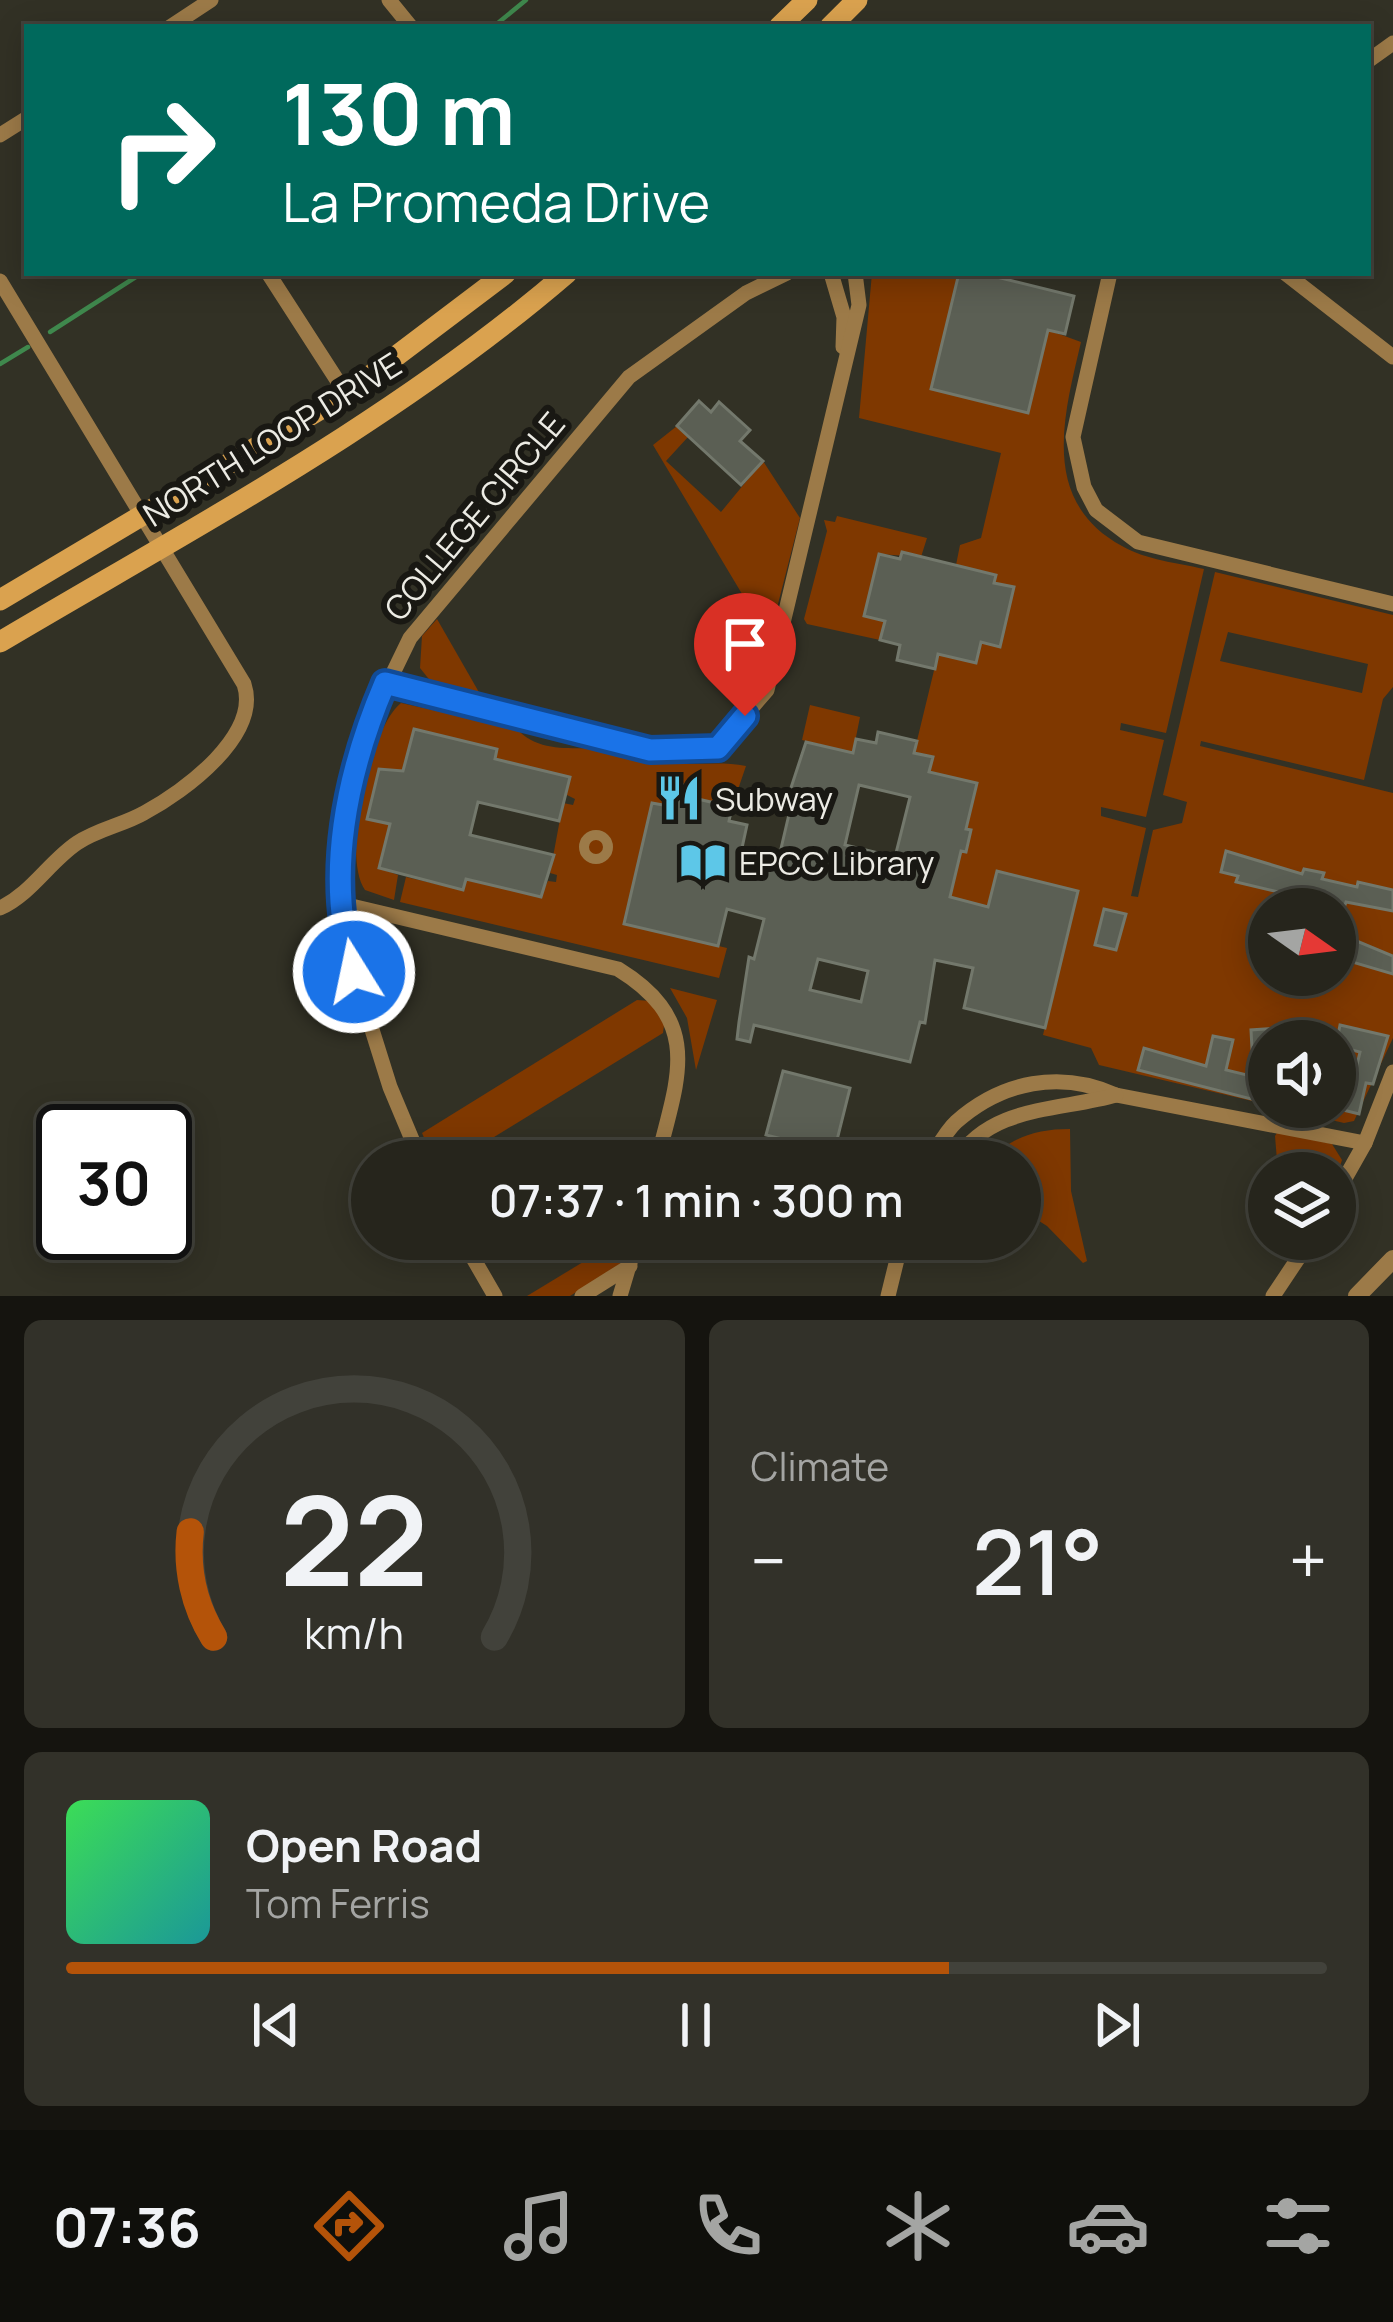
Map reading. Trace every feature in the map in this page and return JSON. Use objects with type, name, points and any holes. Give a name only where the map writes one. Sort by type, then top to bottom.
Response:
[{"type":"main road","points":[[782,24],[807,0]]},
{"type":"main road","points":[[833,24],[857,0]]},
{"type":"main road","name":"NORTH LOOP DRIVE","points":[[0,600],[346,394],[502,276]]},
{"type":"main road","name":"NORTH LOOP DRIVE","points":[[0,642],[273,482],[457,363],[563,276]]},
{"type":"street","points":[[175,24],[212,0]]},
{"type":"street","points":[[389,0],[409,24]]},
{"type":"street","points":[[270,276],[346,394]]},
{"type":"street","name":"COLLEGE CIRCLE","points":[[412,1140],[390,1087],[348,953],[343,904],[342,846],[350,787],[364,734],[385,683],[410,638],[629,376],[746,293],[781,276]]},
{"type":"street","points":[[832,276],[844,316],[843,380]]},
{"type":"street","points":[[385,683],[650,750],[718,748],[767,690],[860,305],[855,276]]},
{"type":"street","points":[[1109,276],[1073,437],[1077,463],[1096,510],[1138,542],[1393,604]]},
{"type":"street","points":[[1289,276],[1393,357]]},
{"type":"street","points":[[0,281],[244,684],[249,704],[245,720],[218,754],[171,796],[130,820],[80,840],[21,897],[0,908]]},
{"type":"street","points":[[343,904],[618,969],[645,986],[670,1014],[676,1034],[675,1088],[662,1140]]},
{"type":"street","points":[[1356,1158],[1393,1072]]},
{"type":"street","points":[[943,1140],[955,1123],[1018,1084],[1083,1080],[1116,1095],[1364,1143]]},
{"type":"street","points":[[970,1140],[1028,1110],[1116,1095]]},
{"type":"street","points":[[1357,1296],[1393,1259]]},
{"type":"street","points":[[474,1260],[495,1296]]},
{"type":"street","points":[[620,1296],[632,1260]]},
{"type":"street","points":[[888,1296],[897,1260]]},
{"type":"street","points":[[1274,1296],[1297,1260]]},
{"type":"street","points":[[582,1296],[630,1266]]},
{"type":"shaded area","points":[[872,276],[958,276],[932,389],[1048,330],[1081,342],[1064,454],[1078,505],[1096,527],[1131,551],[1204,569],[1166,733],[1121,723],[1120,730],[1164,740],[1146,817],[1101,807],[1101,816],[1146,828],[1131,896],[1138,897],[1153,830],[1182,823],[1187,802],[1163,795],[1215,572],[1393,615],[1393,687],[1383,699],[1364,780],[1201,741],[1200,746],[1393,793],[1393,1038],[1356,1117],[1356,1020],[1248,1020],[1248,1100],[1099,1065],[1091,1048],[1043,1035],[1078,891],[997,871],[988,907],[950,897],[959,850],[966,852],[971,831],[964,829],[977,783],[917,768],[933,758],[914,753],[938,654],[975,663],[981,642],[1000,646],[1014,588],[994,583],[996,574],[956,565],[960,545],[981,538],[1001,453],[859,418]],"holes":[[[1228,632],[1368,664],[1362,693],[1220,661]]]},
{"type":"shaded area","points":[[677,426],[688,437],[666,461],[721,512],[763,461],[800,518],[769,639],[653,445]]},
{"type":"shaded area","points":[[837,516],[927,538],[921,557],[879,554],[864,616],[885,621],[880,640],[807,624],[804,619],[827,531],[824,520],[835,522]]},
{"type":"shaded area","points":[[437,619],[480,694],[432,683],[420,668],[422,636]]},
{"type":"shaded area","points":[[401,703],[516,728],[547,746],[605,749],[672,763],[746,766],[732,807],[685,796],[686,786],[668,782],[663,805],[652,803],[624,923],[727,948],[719,978],[400,902],[406,877],[462,890],[465,879],[540,897],[548,881],[556,882],[557,875],[550,873],[563,803],[573,805],[575,799],[495,759],[496,749],[414,730],[403,771],[398,770],[368,819],[390,824],[379,868],[398,875],[394,900],[365,890],[356,850],[362,794],[378,738]]},
{"type":"shaded area","points":[[810,705],[860,717],[854,747],[867,750],[866,756],[802,740]]},
{"type":"shaded area","points":[[670,988],[717,1000],[696,1070],[687,1018]]},
{"type":"shaded area","points":[[637,1000],[651,1001],[664,1025],[663,1033],[489,1140],[425,1140],[422,1133]]},
{"type":"shaded area","points":[[1070,1129],[1071,1191],[1087,1261],[1083,1263],[1041,1222],[1041,1140],[1017,1140]]},
{"type":"shaded area","points":[[1278,1131],[1332,1144],[1337,1152],[1276,1152]]},
{"type":"shaded area","points":[[586,1260],[621,1260],[570,1296],[527,1296]]},
{"type":"building","points":[[958,276],[992,276],[1074,296],[1065,334],[1048,330],[1028,413],[931,389]]},
{"type":"building","points":[[699,401],[711,412],[719,402],[750,430],[740,441],[763,461],[741,485],[677,426]]},
{"type":"building","points":[[902,552],[996,575],[994,583],[1014,587],[1000,647],[981,642],[976,663],[938,654],[935,669],[897,660],[900,645],[880,640],[885,621],[864,616],[879,554],[900,559]]},
{"type":"building","points":[[414,729],[497,749],[495,759],[570,777],[559,821],[478,802],[470,835],[554,855],[541,897],[466,879],[463,890],[379,868],[390,824],[367,819],[379,769],[403,771]]},
{"type":"building","points":[[878,732],[917,741],[914,753],[933,757],[929,772],[977,783],[966,829],[971,830],[966,852],[961,851],[950,897],[988,907],[997,871],[1078,891],[1045,1028],[964,1008],[973,968],[935,960],[925,1023],[920,1022],[910,1062],[754,1025],[750,1042],[737,1039],[749,957],[754,959],[764,919],[727,909],[718,946],[624,924],[652,803],[663,805],[668,781],[687,786],[685,796],[732,807],[729,821],[747,825],[742,848],[779,857],[790,810],[784,809],[806,742],[853,753],[856,739],[876,743]],"holes":[[[859,785],[910,797],[895,857],[845,845]],[[818,959],[868,971],[861,1002],[810,990]]]},
{"type":"building","points":[[1226,851],[1302,874],[1304,869],[1324,873],[1322,879],[1393,890],[1393,911],[1356,904],[1356,888],[1261,888],[1236,882],[1238,876],[1221,872]]},
{"type":"building","points":[[1104,909],[1126,914],[1116,950],[1095,945]]},
{"type":"building","points":[[1356,941],[1393,956],[1393,974],[1356,963]]},
{"type":"building","points":[[1356,1029],[1388,1036],[1373,1084],[1366,1083],[1359,1114],[1356,1069],[1360,1052],[1356,1051]]},
{"type":"building","points":[[1213,1036],[1233,1040],[1226,1070],[1248,1075],[1248,1098],[1138,1070],[1144,1048],[1206,1066]]},
{"type":"building","points":[[783,1071],[850,1088],[837,1140],[766,1135]]},
{"type":"waterway","points":[[497,24],[526,0]]},
{"type":"waterway","points":[[50,332],[137,276]]},
{"type":"waterway","points":[[0,364],[28,347]]},
{"type":"place","name":"Subway","points":[[679,798]]},
{"type":"place","name":"EPCC Library","points":[[703,862]]},
{"type":"route","points":[[354,972],[343,904],[342,846],[350,787],[364,734],[385,683],[650,750],[718,748],[745,716]]}]
